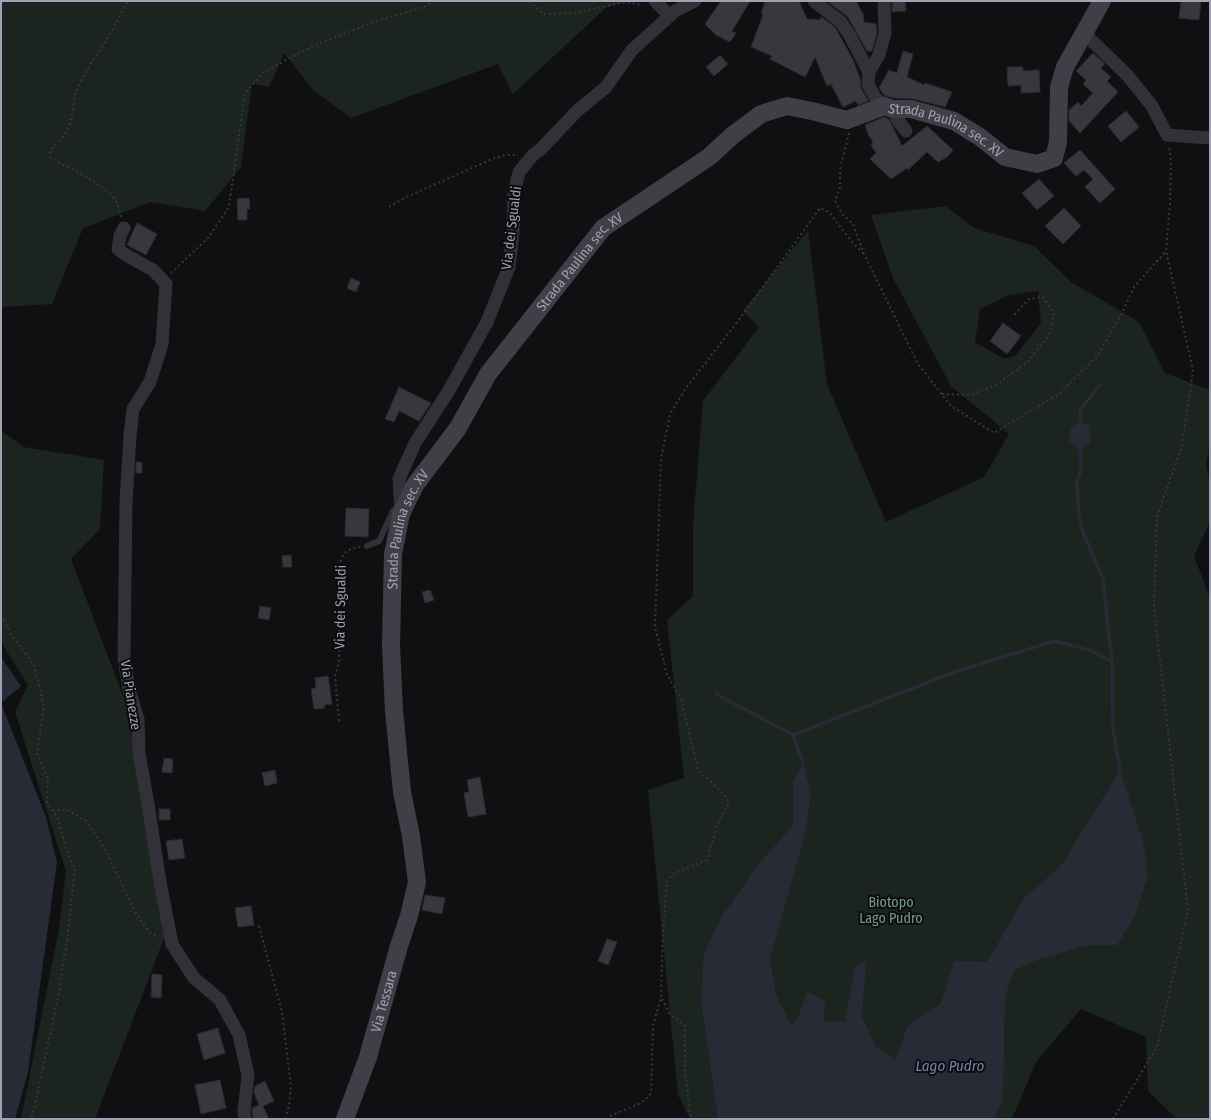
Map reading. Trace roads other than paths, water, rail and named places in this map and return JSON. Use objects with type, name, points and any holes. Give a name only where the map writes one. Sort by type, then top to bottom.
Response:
[{"type":"street","name":"Via dei Sgualdi","points":[[401,508],[399,479],[415,443],[448,392],[487,322],[509,267],[513,232],[514,193],[519,172],[577,111],[606,87],[662,8],[695,1]]},
{"type":"street","points":[[814,1],[841,22],[869,72]]},
{"type":"street","points":[[884,1],[886,33],[879,55],[869,72],[868,84],[874,96],[890,108],[906,131]]},
{"type":"street","points":[[1102,1],[1085,34],[1128,76],[1152,106],[1167,135],[1210,138]]},
{"type":"street","name":"Strada Paulina sec. XV","points":[[417,882],[411,836],[402,792],[394,711],[391,645],[393,554],[401,508],[415,485],[458,428],[488,374],[603,228],[709,157],[733,135],[761,114],[787,106],[812,110],[847,120],[890,108],[911,109],[954,121],[980,137],[1005,157],[1037,164],[1054,158],[1058,142],[1059,87],[1065,67],[1085,34]]},
{"type":"street","name":"Via Pianezze","points":[[124,228],[120,236],[118,249],[153,270],[166,284],[162,344],[150,382],[133,409],[126,502],[124,658],[129,690],[138,719],[139,753],[160,882],[172,944],[194,978],[220,1000],[239,1035],[248,1075],[244,1111],[245,1119]]},
{"type":"street","name":"Via Tessara","points":[[345,1119],[368,1057],[399,946],[409,916],[417,882]]},
{"type":"lane","points":[[367,546],[379,541],[393,511],[401,508]]},
{"type":"water","points":[[1077,423],[1089,425],[1091,439],[1088,445],[1078,450],[1068,440],[1071,428]]},
{"type":"water","points":[[1,657],[21,686],[1,703]]},
{"type":"water","points":[[1,703],[46,817],[57,862],[28,1072],[15,1119],[1,1119]]},
{"type":"water","name":"Lago Pudro","points":[[803,763],[811,794],[806,830],[770,959],[776,995],[791,1025],[798,1018],[807,992],[825,1001],[824,1021],[845,1022],[855,967],[866,961],[862,1017],[877,1048],[896,1059],[907,1027],[941,1003],[954,961],[987,962],[1025,897],[1061,866],[1120,770],[1143,840],[1148,875],[1134,918],[1117,945],[1087,945],[1037,960],[1014,970],[1005,996],[1003,1100],[994,1119],[718,1119],[701,1000],[704,954],[721,918],[754,870],[793,825],[793,783]]},
{"type":"waterway","points":[[1081,429],[1080,410],[1100,385]]},
{"type":"waterway","points":[[1081,445],[1081,469],[1077,481],[1079,515],[1083,532],[1103,579],[1112,662],[1113,729],[1120,770]]},
{"type":"waterway","points":[[793,735],[957,671],[1055,641],[1092,651],[1112,662]]},
{"type":"waterway","points":[[716,694],[793,735],[803,763]]},
{"type":"park label","name":"Biotopo Lago Pudro","points":[[891,910]]}]
